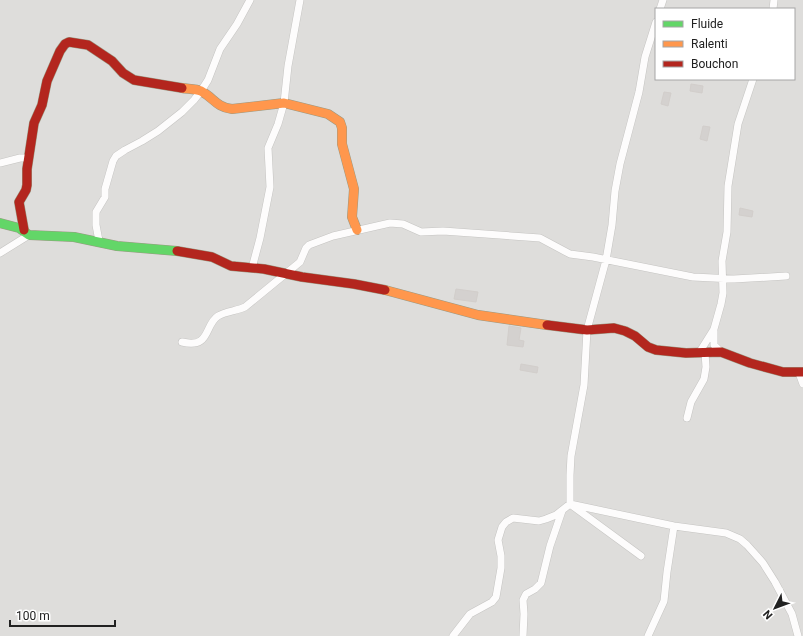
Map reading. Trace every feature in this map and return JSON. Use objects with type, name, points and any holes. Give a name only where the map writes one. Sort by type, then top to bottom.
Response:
[{"type":"street","points":[[99,241],[96,225],[96,212],[105,197],[105,189],[113,160],[125,150],[142,141],[164,126],[182,112],[201,92],[208,80],[220,49],[237,24],[250,0]]},
{"type":"street","points":[[252,268],[260,238],[270,187],[268,148],[278,124],[284,103],[288,66],[300,0]]},
{"type":"street","points":[[453,636],[470,614],[492,602],[496,598],[501,568],[501,556],[498,540],[502,527],[506,522],[513,518],[540,521],[556,515],[570,504],[571,456],[584,385],[587,330],[606,260],[620,164],[639,92],[645,56],[655,25]]},
{"type":"street","points":[[27,233],[20,213],[19,202],[26,190],[27,185],[34,123],[42,105],[49,77],[60,50],[69,42],[88,45],[112,61],[128,77],[134,80],[201,92],[224,108],[232,109],[284,103],[328,114],[340,122],[342,128],[342,144],[354,189],[352,217],[357,230]]},
{"type":"street","points":[[687,418],[691,402],[704,379],[705,374],[702,353],[714,329],[721,304],[723,293],[722,261],[727,232],[729,179],[738,124],[753,80]]},
{"type":"street","points":[[0,163],[20,158],[29,158]]},
{"type":"street","points":[[0,223],[12,226],[27,233],[74,237],[99,241],[117,246],[168,249],[212,257],[231,266],[264,268],[302,277],[354,284],[393,292],[478,315],[587,330],[614,328],[635,336],[648,347],[656,350],[702,353],[721,352],[750,363],[783,372],[801,372],[803,384]]},
{"type":"street","points":[[182,342],[194,343],[201,340],[206,335],[214,320],[219,316],[245,307],[300,262],[306,248],[309,245],[333,236],[357,230],[397,223],[421,232],[443,231],[530,236],[546,241],[570,254],[693,277],[723,279],[786,276]]},
{"type":"street","points":[[0,253],[27,233]]},
{"type":"street","points":[[714,329],[714,345],[721,352]]},
{"type":"street","points":[[570,504],[674,526],[726,533],[740,539],[747,545],[769,572],[792,614],[800,634]]},
{"type":"street","points":[[570,504],[641,556]]},
{"type":"street","points":[[523,636],[523,600],[526,594],[535,590],[541,583],[550,546],[563,510]]},
{"type":"street","points":[[648,636],[664,601],[674,526]]},
{"type":"shaded area","points":[[0,0],[803,0],[803,636],[0,636]]},
{"type":"building","points":[[691,84],[703,86],[702,93],[690,91]]},
{"type":"building","points":[[664,92],[671,93],[668,106],[661,104]]},
{"type":"building","points":[[703,126],[710,127],[707,141],[700,139]]},
{"type":"building","points":[[740,208],[753,211],[752,217],[739,215]]},
{"type":"building","points":[[456,289],[478,292],[476,302],[454,299]]},
{"type":"building","points":[[509,326],[521,328],[519,340],[524,341],[523,347],[507,345]]},
{"type":"building","points":[[521,364],[538,367],[537,373],[520,370]]},
{"type":"traffic: fast","points":[[0,223],[19,228],[29,235],[74,237],[117,246],[177,251]]},
{"type":"traffic: slow","points":[[182,88],[201,91],[227,108],[232,109],[284,103],[328,114],[340,122],[342,128],[342,144],[354,189],[352,217],[357,230]]},
{"type":"traffic: slow","points":[[385,290],[478,315],[547,325]]},
{"type":"traffic: jam","points":[[24,230],[19,202],[26,190],[27,185],[27,169],[34,123],[42,105],[47,81],[60,51],[65,44],[69,42],[88,45],[112,61],[123,73],[134,80],[182,88]]},
{"type":"traffic: jam","points":[[177,251],[212,257],[231,266],[264,269],[302,277],[385,290]]},
{"type":"traffic: jam","points":[[547,325],[587,330],[614,328],[635,336],[648,347],[656,350],[686,353],[721,352],[750,363],[783,372],[803,372]]}]
